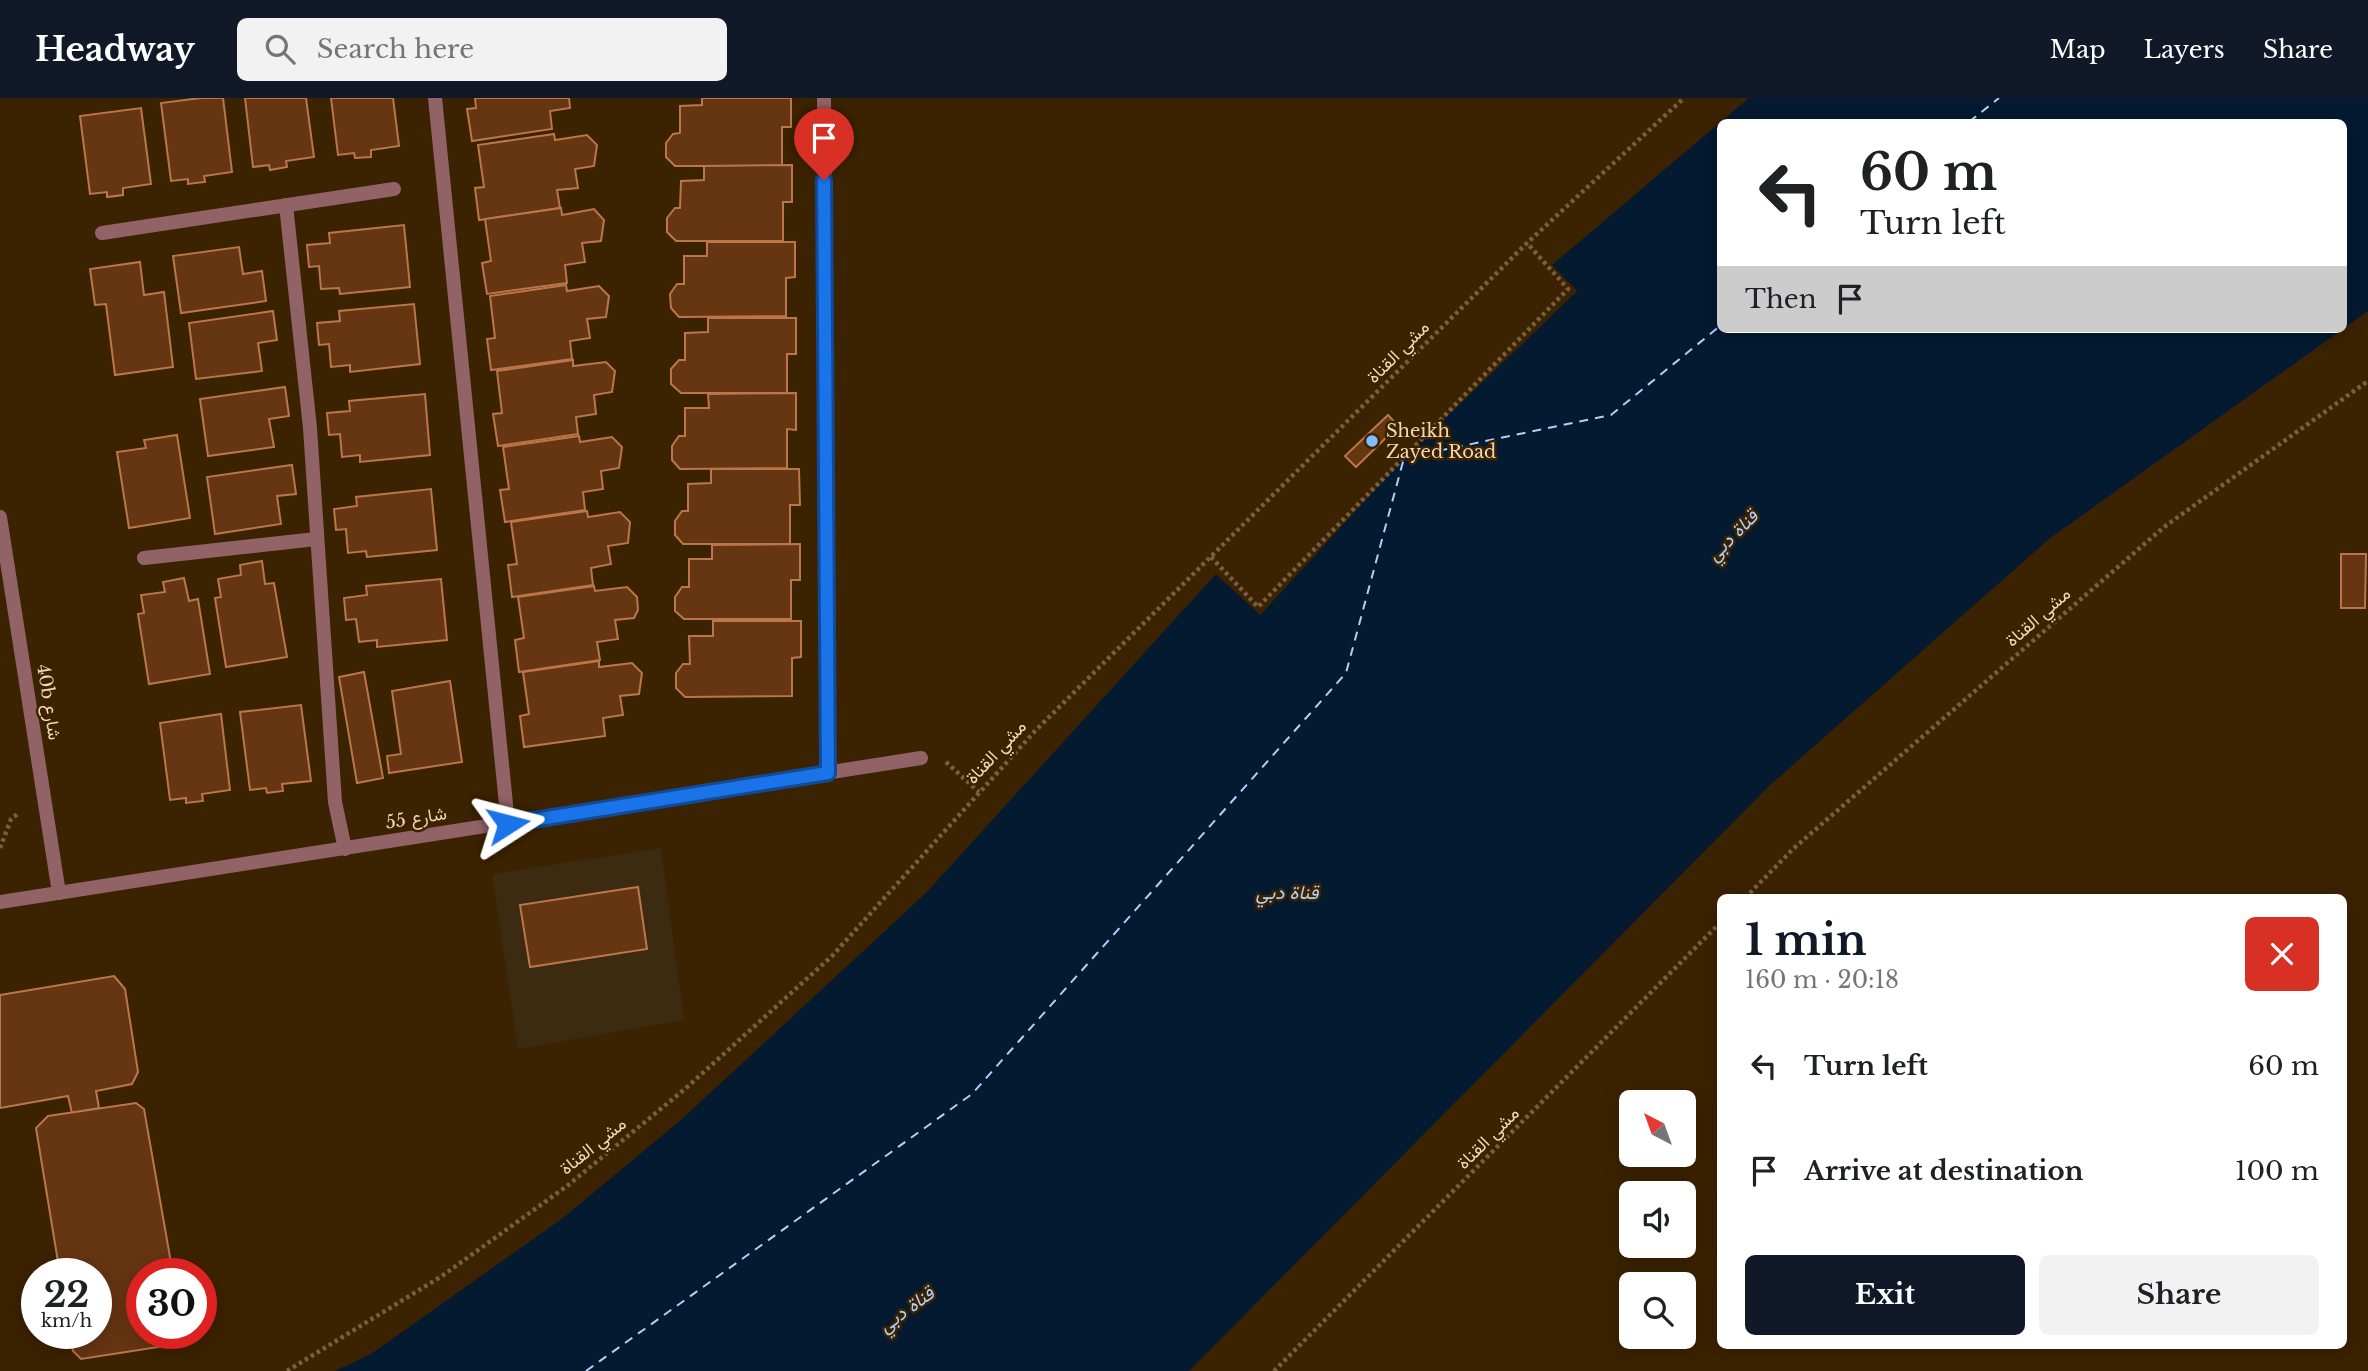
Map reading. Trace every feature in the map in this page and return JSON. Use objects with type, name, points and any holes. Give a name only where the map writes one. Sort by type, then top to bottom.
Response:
[{"type":"street","points":[[435,98],[508,824]]},
{"type":"street","points":[[824,98],[828,773]]},
{"type":"street","points":[[102,233],[394,189]]},
{"type":"street","points":[[286,205],[310,428],[335,802],[345,849]]},
{"type":"street","name":"40b شارع","points":[[0,517],[59,893]]},
{"type":"street","points":[[144,558],[316,539]]},
{"type":"street","name":"شارع 55","points":[[0,902],[921,758]]},
{"type":"path","name":"مشي القناة","points":[[286,1371],[442,1276],[566,1186],[674,1098],[832,956],[1035,731],[1527,243],[1684,98]]},
{"type":"path","points":[[1211,558],[1258,607],[1569,289],[1527,243]]},
{"type":"path","name":"مشي القناة","points":[[1749,894],[1793,849],[2164,527],[2368,381]]},
{"type":"path","points":[[921,758],[947,763],[979,792]]},
{"type":"path","points":[[0,848],[11,819],[23,810],[45,804]]},
{"type":"path","name":"مشي القناة","points":[[1274,1371],[1717,926]]},
{"type":"shaded area","points":[[661,848],[684,1020],[518,1049],[492,874]]},
{"type":"water","points":[[1749,98],[2368,98],[2368,311],[2347,326],[2347,119],[1724,119]]},
{"type":"water","name":"قناة دبي","points":[[1717,126],[1717,333],[2337,333],[2049,539],[1770,785],[1189,1371],[335,1371],[371,1354],[563,1218],[681,1120],[927,892],[1216,574],[1261,614],[1404,458],[1577,291],[1552,265]]},
{"type":"pier","points":[[1549,262],[1577,291],[1404,458],[1260,615],[1216,574],[1218,572],[1260,610],[1401,455],[1572,291],[1549,267]]},
{"type":"building","points":[[223,98],[232,172],[204,176],[205,182],[188,184],[188,179],[171,181],[161,103]]},
{"type":"building","points":[[245,98],[306,98],[314,157],[286,161],[287,167],[270,170],[269,165],[253,167]]},
{"type":"building","points":[[331,98],[393,98],[399,146],[371,150],[371,157],[355,158],[354,153],[338,155]]},
{"type":"building","points":[[475,98],[569,98],[570,108],[550,111],[552,129],[472,141],[467,109],[476,108]]},
{"type":"building","points":[[702,98],[791,98],[791,127],[782,127],[782,166],[675,166],[666,157],[666,143],[673,134],[680,133],[680,106],[702,105]]},
{"type":"building","points":[[141,108],[151,184],[123,188],[123,195],[107,197],[107,192],[90,194],[80,116]]},
{"type":"building","points":[[554,134],[555,140],[587,135],[597,145],[594,166],[575,169],[578,188],[557,190],[560,208],[479,220],[475,188],[484,187],[478,145]]},
{"type":"building","points":[[792,165],[792,202],[783,202],[783,241],[676,241],[667,232],[667,218],[675,208],[680,208],[681,181],[704,180],[704,166]]},
{"type":"building","points":[[561,208],[562,215],[594,209],[604,220],[601,241],[582,243],[585,262],[565,265],[567,283],[487,294],[482,263],[491,261],[485,219]]},
{"type":"building","points":[[404,225],[410,287],[340,294],[339,288],[321,289],[319,266],[309,267],[307,245],[330,243],[329,233]]},
{"type":"building","points":[[707,242],[795,242],[795,277],[786,278],[786,316],[679,317],[671,308],[670,294],[677,284],[684,284],[684,256],[707,256]]},
{"type":"building","points":[[239,247],[243,274],[262,271],[266,301],[181,313],[173,256]]},
{"type":"building","points":[[140,262],[144,295],[164,292],[173,367],[115,375],[106,304],[95,305],[90,269]]},
{"type":"building","points":[[566,285],[567,291],[599,286],[609,296],[606,317],[587,319],[590,338],[570,341],[572,359],[491,370],[487,339],[495,338],[490,296]]},
{"type":"building","points":[[414,304],[420,364],[350,372],[350,365],[331,367],[329,344],[319,345],[317,323],[340,321],[339,311]]},
{"type":"building","points":[[273,311],[277,340],[258,343],[262,371],[196,379],[189,323]]},
{"type":"building","points":[[708,318],[796,318],[796,354],[787,354],[787,393],[681,393],[671,384],[671,369],[679,360],[685,360],[685,333],[708,332]]},
{"type":"building","points":[[573,360],[573,366],[606,362],[615,371],[612,392],[594,395],[596,414],[576,417],[578,434],[498,446],[493,414],[502,413],[497,371]]},
{"type":"building","points":[[285,387],[289,416],[269,419],[274,447],[208,456],[200,399]]},
{"type":"building","points":[[796,393],[796,430],[787,429],[787,468],[680,469],[672,460],[672,446],[679,436],[685,436],[685,408],[709,408],[708,394]]},
{"type":"building","points":[[425,394],[430,455],[360,462],[360,455],[342,457],[340,434],[329,435],[327,413],[350,411],[349,401]]},
{"type":"building","name":"Sheikh Zayed Road","points":[[1388,415],[1398,426],[1356,467],[1345,456]]},
{"type":"building","points":[[177,435],[190,518],[129,528],[117,452],[146,448],[144,440]]},
{"type":"building","points":[[579,436],[580,442],[612,437],[622,447],[619,468],[601,471],[603,489],[583,492],[585,510],[505,522],[500,490],[509,489],[503,447]]},
{"type":"building","points":[[292,465],[296,494],[277,496],[281,524],[215,534],[207,477]]},
{"type":"building","points":[[711,469],[799,469],[800,505],[790,505],[790,544],[683,544],[675,535],[675,521],[682,511],[688,511],[688,484],[711,483]]},
{"type":"building","points":[[431,489],[437,550],[367,557],[366,551],[348,553],[346,529],[336,530],[334,509],[357,506],[356,497]]},
{"type":"building","points":[[587,511],[588,517],[620,512],[630,522],[628,543],[608,546],[611,564],[591,568],[593,585],[512,597],[508,565],[517,564],[511,522]]},
{"type":"building","points":[[800,544],[800,580],[791,580],[791,619],[684,619],[675,611],[675,597],[682,587],[689,587],[689,559],[712,559],[712,545]]},
{"type":"building","points":[[2341,554],[2366,554],[2365,608],[2341,608]]},
{"type":"building","points":[[262,561],[265,584],[274,583],[287,657],[226,667],[215,598],[221,597],[218,579],[241,575],[240,565]]},
{"type":"building","points":[[184,578],[189,601],[198,599],[210,674],[149,684],[138,614],[144,613],[141,595],[165,592],[163,582]]},
{"type":"building","points":[[441,579],[447,640],[377,647],[377,640],[359,642],[356,619],[346,620],[344,598],[367,595],[366,586]]},
{"type":"building","points":[[594,586],[595,591],[627,587],[637,597],[638,610],[634,618],[615,620],[618,639],[597,642],[600,660],[519,672],[515,640],[524,638],[518,597]]},
{"type":"building","points":[[713,621],[801,621],[801,657],[792,658],[792,696],[685,697],[676,688],[676,673],[683,664],[690,664],[689,636],[713,636]]},
{"type":"building","points":[[599,661],[599,667],[632,663],[642,673],[639,694],[620,696],[623,715],[603,718],[605,736],[524,747],[520,716],[529,714],[523,672]]},
{"type":"building","points":[[364,672],[383,778],[357,783],[339,677]]},
{"type":"building","points":[[450,681],[462,762],[389,773],[387,756],[401,754],[392,691]]},
{"type":"building","points":[[301,705],[311,781],[282,784],[283,791],[267,793],[266,788],[250,790],[240,712]]},
{"type":"building","points":[[221,714],[230,790],[202,794],[203,801],[186,803],[186,798],[170,800],[160,723]]},
{"type":"building","points":[[638,887],[647,949],[530,967],[520,905]]},
{"type":"building","points":[[114,976],[125,989],[138,1072],[132,1084],[96,1091],[99,1108],[72,1113],[68,1096],[0,1108],[0,995]]},
{"type":"building","points":[[136,1103],[144,1109],[170,1258],[126,1258],[126,1349],[145,1349],[81,1359],[73,1351],[112,1349],[112,1258],[57,1258],[36,1128],[48,1116]]},
{"type":"ferry route","points":[[1973,119],[1999,98]]},
{"type":"ferry route","points":[[586,1371],[972,1094],[1346,673],[1404,458],[1611,415],[1717,328]]},
{"type":"place","name":"Sheikh Zayed Road","points":[[1372,441]]},
{"type":"route","points":[[508,824],[828,773],[824,180]]}]
